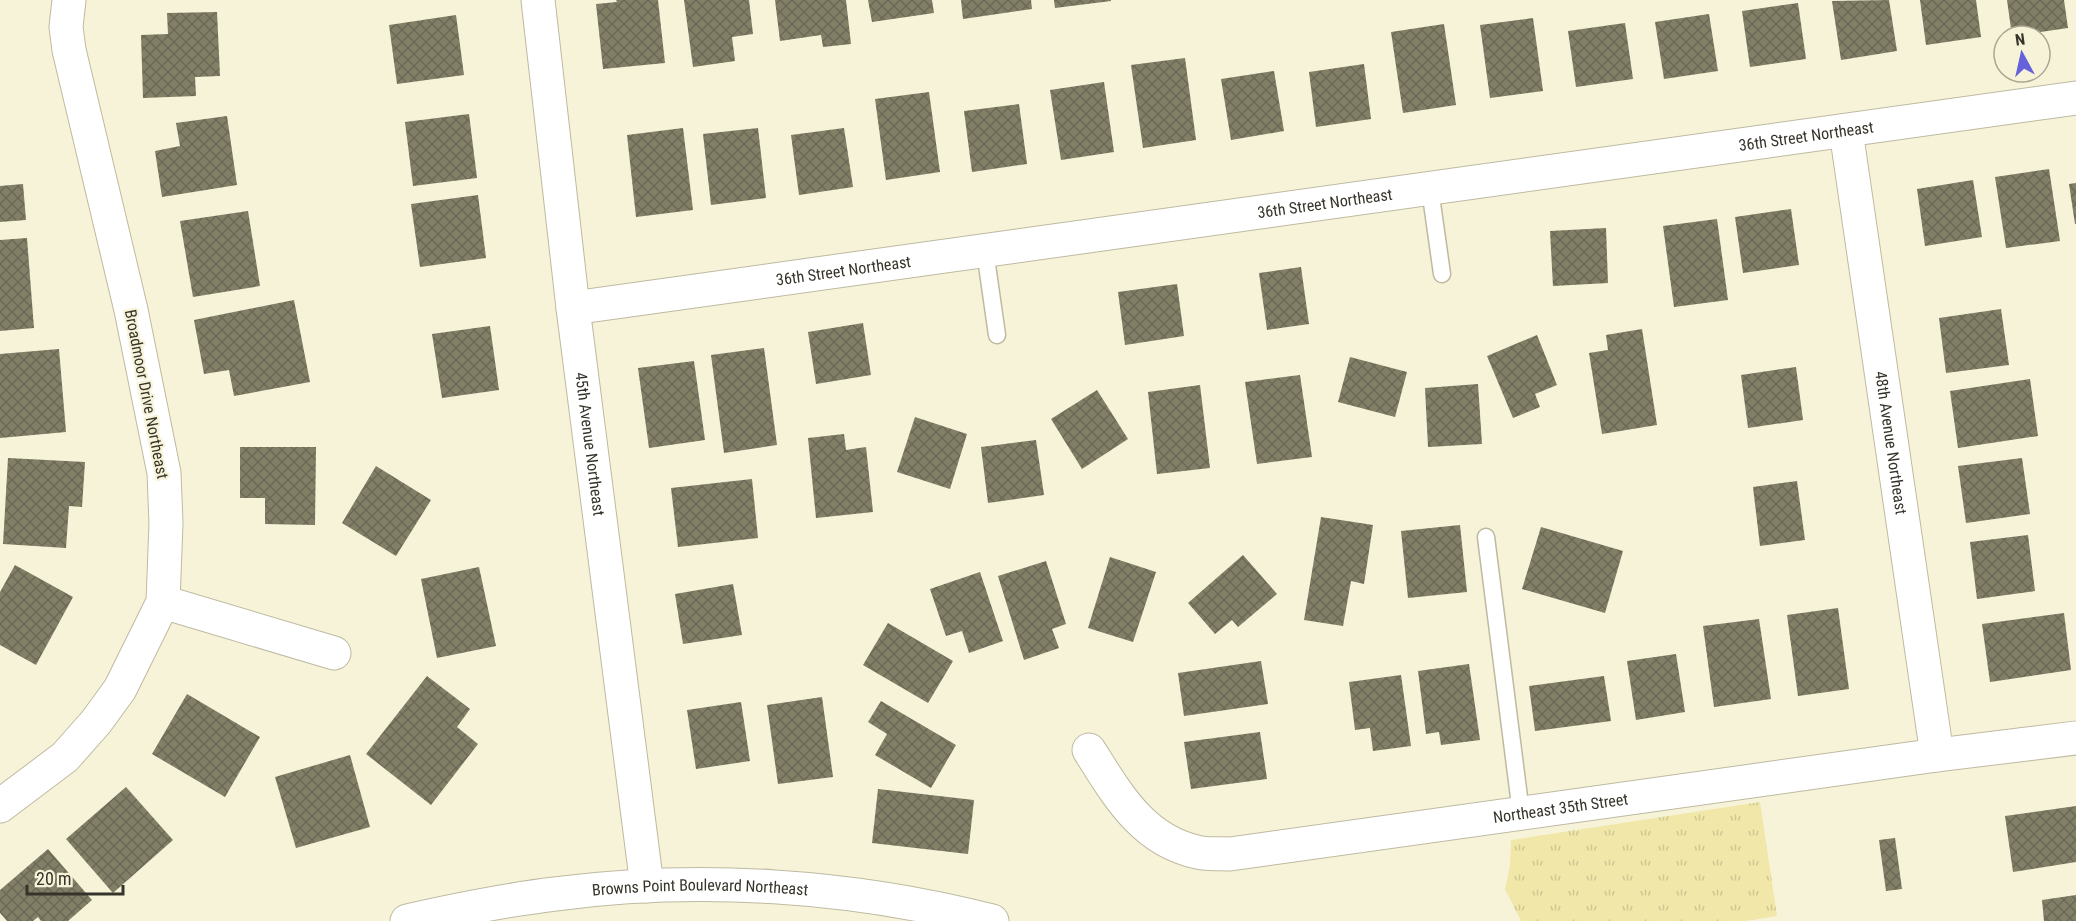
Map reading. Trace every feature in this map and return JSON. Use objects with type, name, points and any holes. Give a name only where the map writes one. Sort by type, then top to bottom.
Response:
[{"type":"street","name":"Broadmoor Drive Northeast","points":[[0,806],[65,757],[96,722],[120,689],[163,602],[166,523],[164,473],[131,310],[69,50],[66,27],[69,0]]},
{"type":"street","name":"45th Avenue Northeast","points":[[538,0],[573,308],[647,886]]},
{"type":"street","name":"36th Street Northeast","points":[[573,308],[2076,98]]},
{"type":"street","name":"48th Avenue Northeast","points":[[1846,131],[1937,755]]},
{"type":"street","points":[[163,602],[334,653]]},
{"type":"street","name":"Northeast 35th Street","points":[[1089,750],[1122,802],[1140,822],[1161,839],[1200,853],[1230,854],[1937,755],[2076,738]]},
{"type":"street","name":"Browns Point Boulevard Northeast","points":[[408,921],[555,894],[647,886],[740,886],[850,893],[954,911],[992,921]]},
{"type":"lane","points":[[1430,189],[1442,274]]},
{"type":"lane","points":[[985,250],[997,335]]},
{"type":"lane","points":[[1486,537],[1521,813]]},
{"type":"green space","points":[[1760,802],[1777,916],[1745,921],[1521,921],[1505,889],[1510,865],[1511,840]]},
{"type":"building","points":[[616,0],[658,0],[665,63],[603,69],[596,4],[617,2]]},
{"type":"building","points":[[684,0],[749,0],[753,34],[732,37],[735,61],[693,67]]},
{"type":"building","points":[[775,0],[846,0],[851,44],[823,47],[821,35],[780,41]]},
{"type":"building","points":[[868,0],[932,0],[934,13],[872,22]]},
{"type":"building","points":[[961,0],[1031,0],[1032,9],[963,19]]},
{"type":"building","points":[[1054,0],[1111,0],[1111,1],[1055,8]]},
{"type":"building","points":[[1889,0],[1897,51],[1841,60],[1832,1]]},
{"type":"building","points":[[1920,0],[1976,0],[1981,37],[1926,45]]},
{"type":"building","points":[[2007,0],[2064,0],[2068,28],[2052,30],[2052,24],[2010,24]]},
{"type":"building","points":[[1798,3],[1806,59],[1750,67],[1742,11]]},
{"type":"building","points":[[217,12],[220,76],[195,77],[196,96],[143,98],[141,35],[168,34],[167,13]]},
{"type":"building","points":[[1709,14],[1718,71],[1664,79],[1655,22]]},
{"type":"building","points":[[456,15],[464,75],[397,84],[389,25]]},
{"type":"building","points":[[1533,18],[1543,91],[1490,98],[1480,25]]},
{"type":"building","points":[[1625,23],[1633,79],[1576,87],[1568,31]]},
{"type":"building","points":[[1444,24],[1456,105],[1403,113],[1391,32]]},
{"type":"building","points":[[1185,58],[1196,140],[1143,148],[1131,65]]},
{"type":"building","points":[[1364,64],[1371,119],[1316,127],[1309,72]]},
{"type":"building","points":[[1274,71],[1284,131],[1231,140],[1221,79]]},
{"type":"building","points":[[1104,82],[1114,152],[1061,160],[1050,90]]},
{"type":"building","points":[[929,92],[940,172],[886,180],[875,99]]},
{"type":"building","points":[[1019,104],[1027,164],[972,172],[964,111]]},
{"type":"building","points":[[469,114],[477,178],[413,186],[405,122]]},
{"type":"building","points":[[227,116],[237,185],[162,197],[155,151],[180,146],[176,123]]},
{"type":"building","points":[[683,128],[693,210],[636,217],[627,135]]},
{"type":"building","points":[[758,128],[766,198],[711,205],[703,134]]},
{"type":"building","points":[[844,128],[853,187],[799,195],[791,135]]},
{"type":"building","points":[[2049,169],[2060,241],[2006,248],[1995,177]]},
{"type":"building","points":[[1973,180],[1982,237],[1925,246],[1917,189]]},
{"type":"building","points":[[2076,183],[2076,224],[2075,224],[2069,184]]},
{"type":"building","points":[[23,184],[26,220],[0,222],[0,186]]},
{"type":"building","points":[[478,195],[486,258],[420,267],[411,204]]},
{"type":"building","points":[[1791,209],[1799,265],[1743,273],[1735,217]]},
{"type":"building","points":[[248,211],[260,286],[193,297],[180,221]]},
{"type":"building","points":[[1717,219],[1728,300],[1674,307],[1663,226]]},
{"type":"building","points":[[1606,228],[1608,283],[1553,286],[1550,231]]},
{"type":"building","points":[[27,238],[34,328],[0,331],[0,240]]},
{"type":"building","points":[[1301,267],[1309,324],[1267,330],[1259,273]]},
{"type":"building","points":[[1177,284],[1184,336],[1125,345],[1118,292]]},
{"type":"building","points":[[294,300],[310,382],[234,396],[229,370],[204,374],[194,320]]},
{"type":"building","points":[[2001,309],[2009,365],[1946,373],[1939,318]]},
{"type":"building","points":[[863,323],[871,375],[816,384],[808,332]]},
{"type":"building","points":[[490,326],[499,390],[442,398],[432,334]]},
{"type":"building","points":[[1642,329],[1657,425],[1602,434],[1589,353],[1608,350],[1606,335]]},
{"type":"building","points":[[1537,335],[1557,385],[1535,394],[1540,407],[1513,418],[1487,356]]},
{"type":"building","points":[[764,348],[777,445],[724,453],[711,355]]},
{"type":"building","points":[[59,349],[66,432],[0,438],[0,354]]},
{"type":"building","points":[[1350,357],[1407,372],[1395,417],[1338,402]]},
{"type":"building","points":[[694,361],[705,440],[649,448],[638,368]]},
{"type":"building","points":[[1796,367],[1803,420],[1748,428],[1741,375]]},
{"type":"building","points":[[1300,375],[1312,457],[1257,464],[1245,382]]},
{"type":"building","points":[[2030,379],[2038,436],[1958,448],[1950,391]]},
{"type":"building","points":[[1478,384],[1482,444],[1428,447],[1425,388]]},
{"type":"building","points":[[1200,385],[1210,468],[1157,474],[1148,392]]},
{"type":"building","points":[[1097,390],[1128,439],[1082,469],[1051,419]]},
{"type":"building","points":[[915,417],[967,434],[950,489],[897,472]]},
{"type":"building","points":[[844,434],[846,450],[866,447],[873,512],[816,518],[808,438]]},
{"type":"building","points":[[1036,440],[1044,495],[988,503],[981,447]]},
{"type":"building","points":[[240,447],[316,447],[315,525],[265,524],[265,498],[240,498]]},
{"type":"building","points":[[8,458],[85,462],[82,507],[69,506],[66,548],[3,544]]},
{"type":"building","points":[[2022,458],[2030,514],[1966,523],[1958,466]]},
{"type":"building","points":[[376,466],[431,500],[396,556],[342,523]]},
{"type":"building","points":[[752,479],[758,538],[678,547],[671,488]]},
{"type":"building","points":[[1797,481],[1805,540],[1760,546],[1753,487]]},
{"type":"building","points":[[1321,517],[1373,525],[1364,584],[1351,581],[1343,626],[1304,620]]},
{"type":"building","points":[[1460,525],[1467,592],[1408,598],[1401,531]]},
{"type":"building","points":[[1541,527],[1623,551],[1605,613],[1522,589]]},
{"type":"building","points":[[2028,535],[2035,591],[1977,599],[1970,542]]},
{"type":"building","points":[[1243,555],[1277,594],[1238,627],[1232,620],[1215,634],[1188,603]]},
{"type":"building","points":[[1110,557],[1156,572],[1133,642],[1088,628]]},
{"type":"building","points":[[1046,561],[1066,624],[1052,629],[1059,648],[1024,660],[998,576]]},
{"type":"building","points":[[15,565],[73,597],[36,665],[0,645],[0,592]]},
{"type":"building","points":[[479,567],[496,646],[437,658],[421,579]]},
{"type":"building","points":[[980,572],[1003,641],[969,653],[962,631],[946,636],[930,589]]},
{"type":"building","points":[[733,584],[742,635],[683,644],[675,594]]},
{"type":"building","points":[[1838,608],[1849,689],[1798,696],[1787,615]]},
{"type":"building","points":[[2064,613],[2071,670],[1990,682],[1982,624]]},
{"type":"building","points":[[1759,619],[1771,699],[1714,707],[1703,626]]},
{"type":"building","points":[[888,623],[953,661],[928,703],[863,665]]},
{"type":"building","points":[[1676,654],[1685,712],[1636,720],[1627,661]]},
{"type":"building","points":[[1261,661],[1268,704],[1184,716],[1178,673]]},
{"type":"building","points":[[1469,664],[1480,740],[1441,745],[1439,732],[1426,734],[1418,671]]},
{"type":"building","points":[[1401,675],[1411,746],[1373,751],[1370,728],[1355,730],[1349,682]]},
{"type":"building","points":[[427,676],[470,709],[457,727],[478,744],[431,805],[366,754]]},
{"type":"building","points":[[1604,676],[1611,721],[1535,731],[1529,686]]},
{"type":"building","points":[[187,694],[260,737],[225,797],[152,754]]},
{"type":"building","points":[[822,697],[833,777],[778,784],[767,705]]},
{"type":"building","points":[[881,701],[956,745],[931,788],[875,755],[887,734],[868,722]]},
{"type":"building","points":[[741,702],[750,761],[696,769],[687,710]]},
{"type":"building","points":[[1260,732],[1267,779],[1191,789],[1184,742]]},
{"type":"building","points":[[350,755],[370,827],[296,848],[275,777]]},
{"type":"building","points":[[126,787],[173,840],[113,893],[66,839]]},
{"type":"building","points":[[878,789],[974,800],[968,854],[872,843]]},
{"type":"building","points":[[2076,806],[2076,862],[2013,872],[2005,816]]},
{"type":"building","points":[[1895,838],[1902,889],[1886,891],[1879,840]]},
{"type":"building","points":[[48,849],[92,900],[68,921],[41,921],[38,917],[33,921],[7,921],[0,913],[0,890]]},
{"type":"building","points":[[2076,895],[2076,921],[2044,921],[2042,900]]}]
